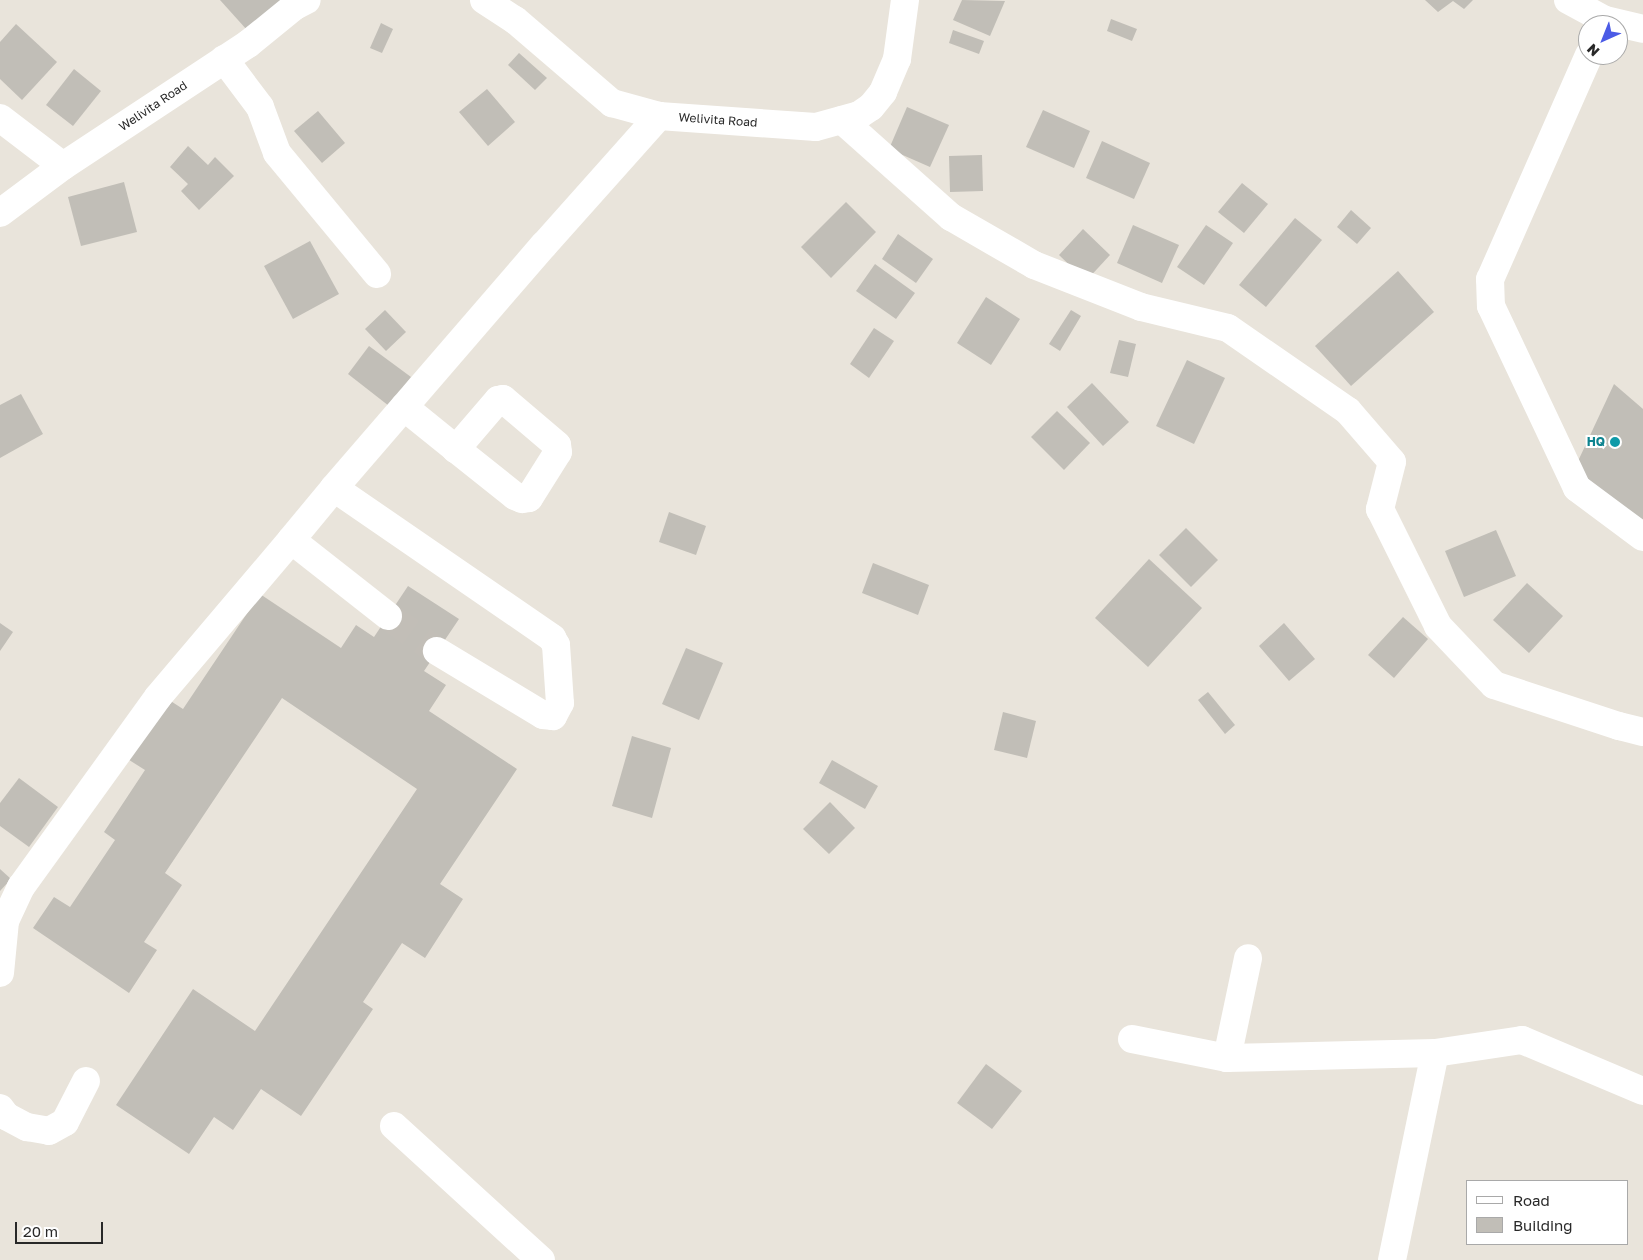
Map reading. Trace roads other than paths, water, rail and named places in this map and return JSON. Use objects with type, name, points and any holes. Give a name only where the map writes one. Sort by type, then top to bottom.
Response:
[{"type":"street","name":"Welivita Road","points":[[0,213],[63,166],[248,44],[294,6],[307,0]]},
{"type":"street","name":"Welivita Road","points":[[484,0],[515,20],[612,103],[659,116],[816,126],[859,115],[884,92],[897,58],[905,0]]},
{"type":"street","points":[[1568,0],[1592,15]]},
{"type":"street","points":[[1628,26],[1643,29]]},
{"type":"street","points":[[224,59],[260,106],[277,153],[377,274]]},
{"type":"street","points":[[1585,65],[1490,279],[1490,306],[1577,488],[1643,537]]},
{"type":"street","points":[[0,973],[5,921],[21,887],[158,697],[334,488],[544,244],[659,116]]},
{"type":"street","points":[[0,118],[63,166]]},
{"type":"street","points":[[842,120],[950,217],[1034,265],[1141,307],[1228,328],[1348,411],[1392,462],[1380,509],[1438,626],[1494,685],[1643,732]]},
{"type":"street","points":[[404,407],[456,449]]},
{"type":"street","points":[[334,488],[552,638],[556,645],[560,703],[553,716],[543,715],[437,651]]},
{"type":"street","points":[[291,540],[388,616]]},
{"type":"street","points":[[1227,1058],[1248,958]]},
{"type":"street","points":[[1132,1039],[1227,1058],[1435,1053],[1522,1040],[1643,1091]]},
{"type":"street","points":[[1392,1260],[1435,1053]]},
{"type":"street","points":[[0,1108],[6,1116],[27,1127],[49,1131],[65,1122],[86,1081]]},
{"type":"street","points":[[394,1126],[541,1260]]},
{"type":"tunnel","points":[[388,616],[437,651]]},
{"type":"place","name":"HQ","points":[[1615,442]]}]
